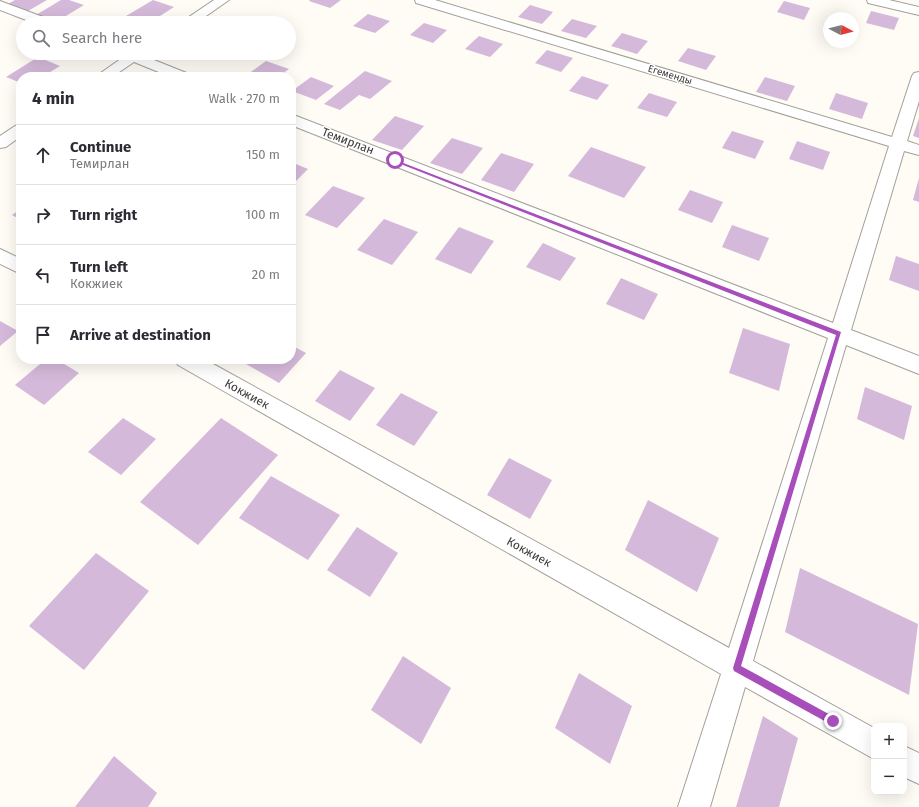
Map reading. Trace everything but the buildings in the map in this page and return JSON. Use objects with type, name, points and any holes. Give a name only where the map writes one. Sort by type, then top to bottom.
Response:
[{"type":"street","points":[[198,16],[223,0]]},
{"type":"street","name":"Егеменды","points":[[421,0],[919,150]]},
{"type":"street","points":[[873,0],[919,11]]},
{"type":"street","points":[[0,5],[28,16]]},
{"type":"street","points":[[108,72],[123,60]]},
{"type":"street","points":[[145,60],[172,72]]},
{"type":"street","points":[[694,807],[919,76]]},
{"type":"street","name":"Темирлан","points":[[296,121],[919,365]]},
{"type":"street","points":[[0,143],[16,132]]},
{"type":"street","points":[[0,256],[16,264]]},
{"type":"street","name":"Кокжиек","points":[[194,364],[871,742]]},
{"type":"street","points":[[907,763],[919,769]]},
{"type":"route","points":[[395,160],[839,334],[737,668],[833,721]]}]
